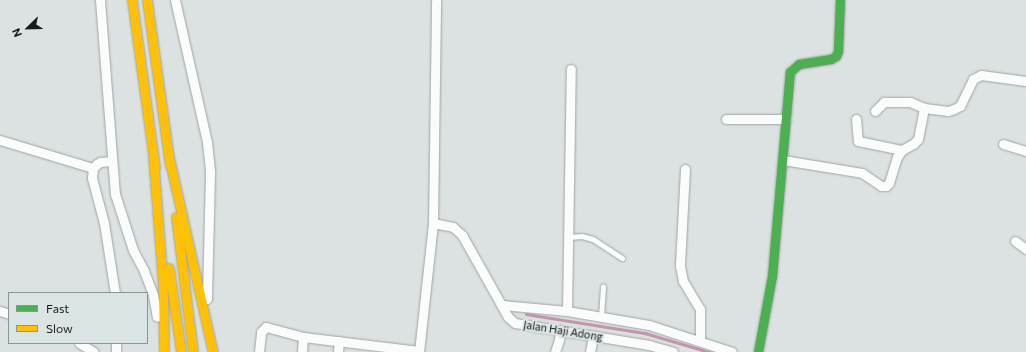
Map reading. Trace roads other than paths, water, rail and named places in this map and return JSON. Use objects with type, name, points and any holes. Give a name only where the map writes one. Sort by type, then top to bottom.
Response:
[{"type":"main road","points":[[132,0],[181,352]]},
{"type":"main road","points":[[147,0],[193,352]]},
{"type":"main road","points":[[758,352],[772,276],[790,72],[799,64],[831,59],[836,56],[838,51],[840,0]]},
{"type":"main road","points":[[168,153],[214,352]]},
{"type":"main road","points":[[153,155],[163,286],[163,349]]},
{"type":"street","points":[[100,0],[115,194],[133,250],[144,271],[152,295],[163,349]]},
{"type":"street","points":[[175,0],[207,142],[211,200],[207,298],[214,352]]},
{"type":"street","points":[[259,352],[261,332],[266,327],[303,337],[419,351],[433,224],[436,0]]},
{"type":"street","points":[[567,311],[571,69]]},
{"type":"street","points":[[875,111],[884,102],[910,102],[924,108],[948,111],[960,106],[973,79],[982,75],[1026,81]]},
{"type":"street","points":[[783,160],[862,173],[882,186],[886,186],[889,183],[897,157],[902,150],[913,144],[918,138],[924,108]]},
{"type":"street","points":[[726,119],[786,119]]},
{"type":"street","points":[[856,119],[858,141],[902,150]]},
{"type":"street","points":[[0,140],[93,168]]},
{"type":"street","points":[[1003,144],[1026,151]]},
{"type":"street","points":[[112,161],[100,162],[93,168],[92,178],[104,223],[115,292]]},
{"type":"street","points":[[685,168],[680,266],[683,281],[700,308],[700,341]]},
{"type":"street","name":"Jalan Haji Adong","points":[[433,224],[453,227],[462,235],[508,317],[514,323],[649,345],[673,352]]},
{"type":"street","points":[[1016,241],[1026,249]]},
{"type":"street","points":[[502,305],[567,311],[649,324],[732,352]]},
{"type":"street","points":[[555,352],[559,340],[560,330]]},
{"type":"street","points":[[590,352],[594,336]]},
{"type":"street","points":[[302,352],[303,337]]},
{"type":"street","points":[[338,352],[339,341]]},
{"type":"street","points":[[81,344],[94,352]]},
{"type":"lane","points":[[569,237],[582,236],[593,239],[622,258]]},
{"type":"lane","points":[[601,316],[603,287]]},
{"type":"waterway","points":[[526,314],[645,333],[709,352]]}]
